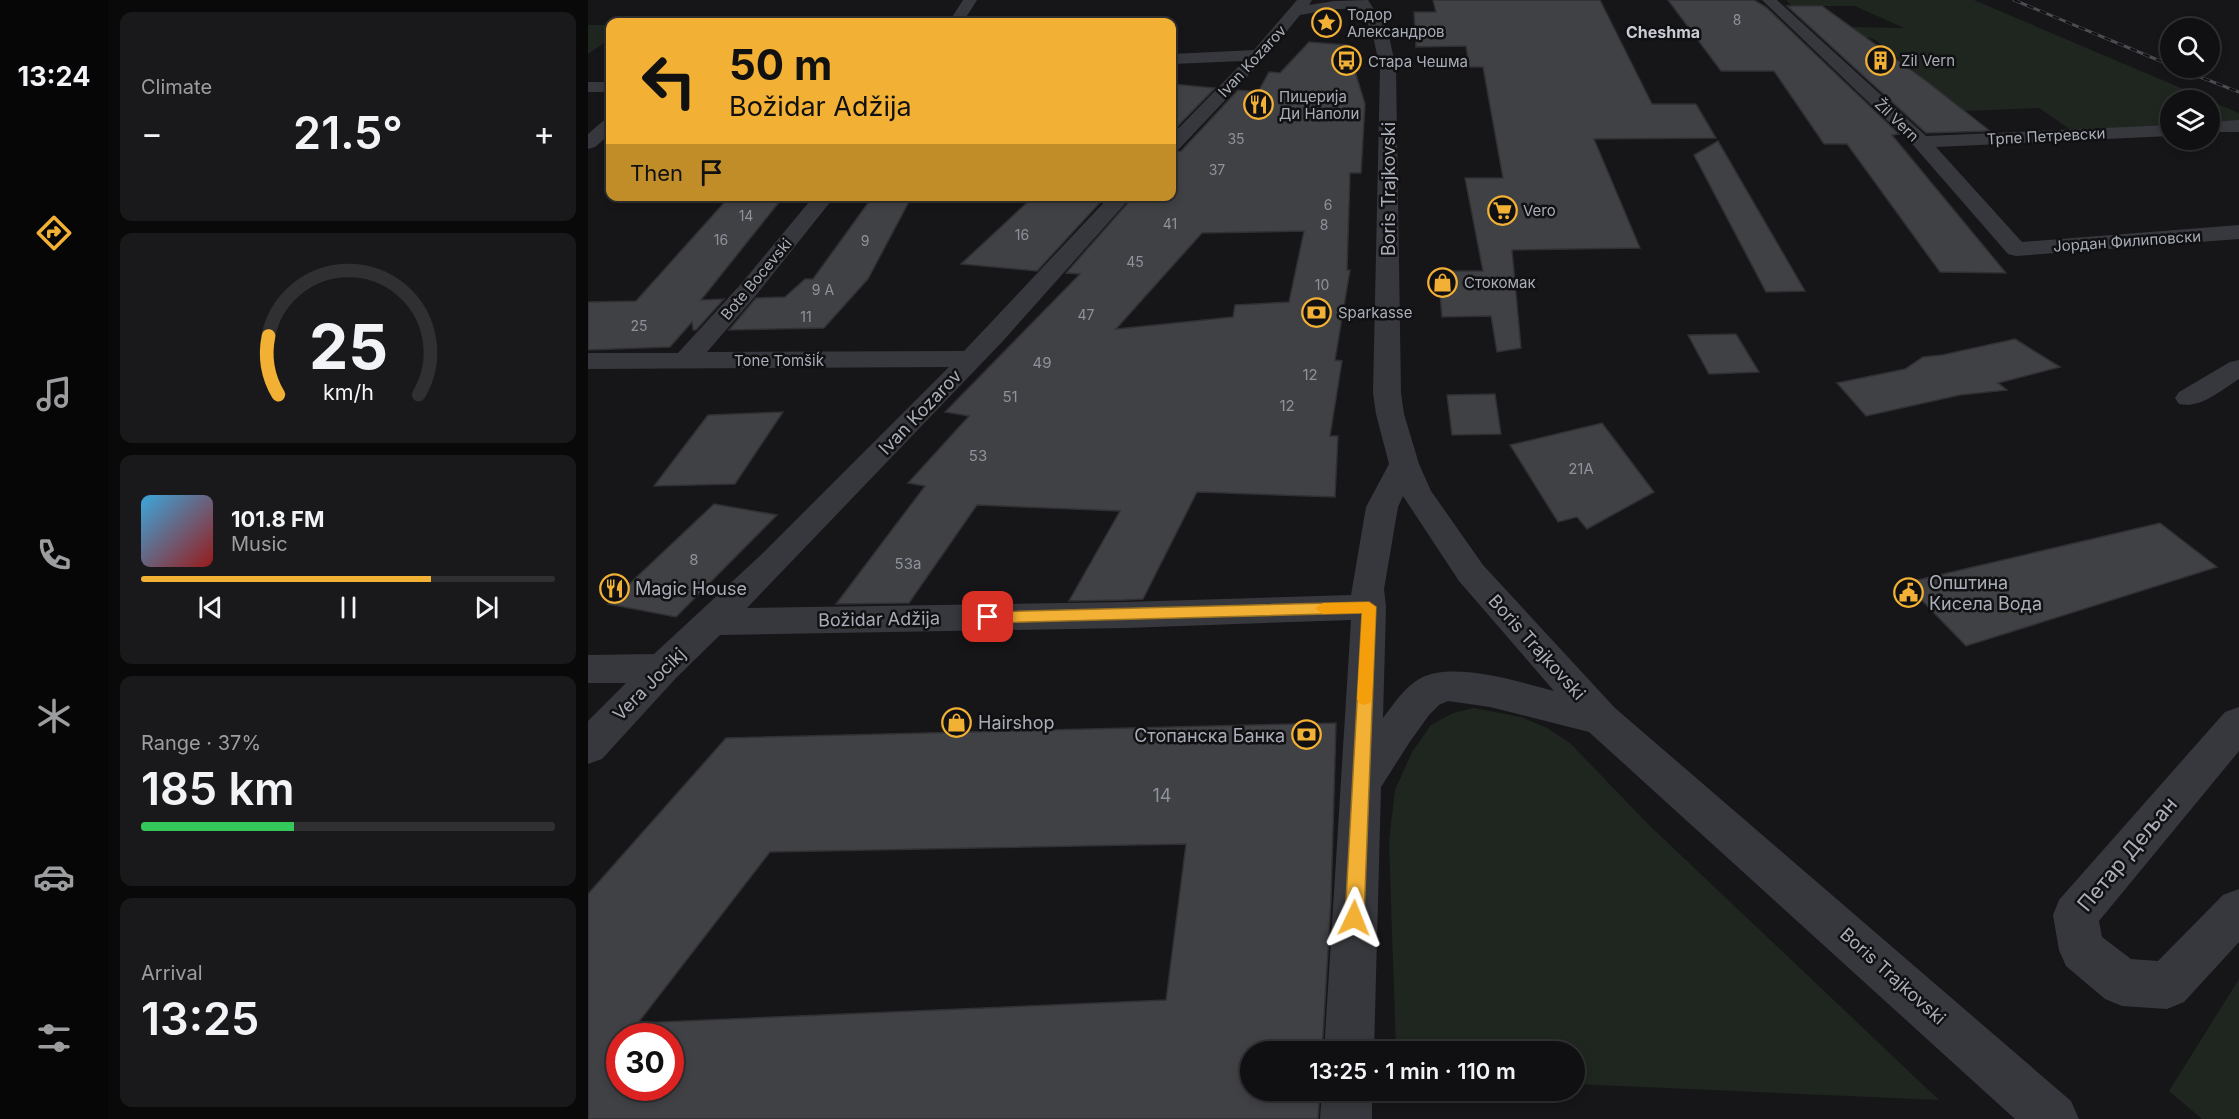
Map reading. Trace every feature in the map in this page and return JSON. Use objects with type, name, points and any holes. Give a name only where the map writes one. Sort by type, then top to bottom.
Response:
[{"type":"street","points":[[959,18],[970,0]]},
{"type":"street","name":"Žil Vern","points":[[1769,0],[1921,142],[2016,249]]},
{"type":"street","points":[[1304,3],[1363,3]]},
{"type":"street","name":"Ivan Kozarov","points":[[1176,141],[1304,3]]},
{"type":"street","name":"Boris Trajkovski","points":[[1363,3],[1380,31],[1388,69],[1387,393],[1390,414],[1404,464],[1417,493],[1471,573],[1601,718],[2053,1119]]},
{"type":"street","points":[[1176,59],[1258,55]]},
{"type":"street","points":[[588,87],[606,87]]},
{"type":"street","points":[[2220,127],[2239,126]]},
{"type":"street","points":[[588,143],[606,127]]},
{"type":"street","name":"Трпе Петревски","points":[[1921,142],[2160,130]]},
{"type":"street","name":"Bote Bocevski","points":[[686,360],[749,289],[821,201]]},
{"type":"street","name":"Ivan Kozarov","points":[[712,622],[971,359],[1117,201]]},
{"type":"street","name":"Јордан Филиповски","points":[[2016,249],[2239,232]]},
{"type":"street","name":"Tone Tomšiḱ","points":[[588,361],[971,359]]},
{"type":"street","points":[[2189,398],[2239,368]]},
{"type":"street","points":[[1349,1041],[1369,607],[1367,589],[1382,507],[1404,464]]},
{"type":"street","name":"Božidar Adžija","points":[[712,622],[1113,615],[1369,607]]},
{"type":"street","name":"Vera Jocikj","points":[[588,747],[663,668],[712,622]]},
{"type":"street","points":[[588,669],[663,668]]},
{"type":"street","points":[[1360,785],[1419,700],[1436,687],[1461,686],[1601,718]]},
{"type":"street","name":"Петар Дељан","points":[[2239,723],[2075,915],[2082,950],[2122,982],[2167,985],[2239,910]]},
{"type":"street","points":[[1346,1119],[1347,1101]]},
{"type":"shaded area","points":[[1786,0],[1974,0],[2186,90],[2160,90],[2160,130],[2077,134],[2039,108],[1915,113],[1925,80],[1874,39],[1865,37],[1851,27],[1904,28],[1855,6],[1792,6]]},
{"type":"shaded area","points":[[588,25],[606,25],[606,42],[588,54]]},
{"type":"shaded area","points":[[2220,105],[2239,113],[2239,126],[2220,127]]},
{"type":"shaded area","points":[[1474,708],[1521,717],[1547,728],[1570,743],[1648,824],[1939,1100],[1585,1084],[1585,1041],[1396,1041],[1389,841],[1395,790],[1412,752],[1431,725],[1453,713]]},
{"type":"shaded area","points":[[2239,979],[2239,1119],[2202,1119],[2169,1091]]},
{"type":"building","points":[[1433,0],[1600,0],[1652,104],[1696,104],[1716,138],[1594,139],[1640,248],[1512,250],[1521,348],[1497,352],[1491,316],[1442,317],[1438,271],[1483,271],[1465,178],[1503,178],[1483,67],[1469,67],[1466,46],[1416,47],[1414,12],[1436,12]]},
{"type":"building","points":[[1668,0],[1754,0],[1766,7],[1899,134],[1892,135],[2006,273],[1940,272],[1847,144],[1824,144],[1774,71],[1721,71]]},
{"type":"building","points":[[1787,6],[1822,6],[1925,80],[1990,131],[1926,133]]},
{"type":"building","points":[[1309,42],[1347,45],[1365,104],[1361,173],[1350,173],[1347,270],[1350,270],[1335,360],[1342,361],[1330,436],[1338,436],[1335,497],[1197,492],[1143,599],[1125,600],[1069,601],[1120,511],[977,505],[909,603],[836,604],[925,486],[908,483],[969,416],[945,412],[1080,274],[1066,273],[1130,201],[1176,201],[1176,152],[1181,151],[1238,90],[1258,92],[1269,72],[1280,73]],"holes":[[[1304,231],[1289,302],[1235,305],[1233,317],[1116,329],[1202,233]]]},
{"type":"building","points":[[1176,84],[1215,88],[1176,128]]},
{"type":"building","points":[[1718,141],[1805,291],[1766,292],[1694,155]]},
{"type":"building","points":[[726,201],[780,201],[701,300],[724,299],[696,330],[693,330],[692,322],[670,347],[588,350],[588,302],[636,301]]},
{"type":"building","points":[[869,201],[909,201],[868,279],[824,328],[729,330],[756,298],[785,297],[805,279],[813,279]]},
{"type":"building","points":[[1029,201],[1101,201],[1037,271],[961,264]]},
{"type":"building","points":[[1736,334],[1759,372],[1709,374],[1688,335]]},
{"type":"building","points":[[2015,339],[2060,367],[1998,383],[2007,390],[1960,395],[1866,416],[1837,383],[1905,369],[1923,357]]},
{"type":"building","points":[[1495,394],[1501,434],[1452,435],[1447,395]]},
{"type":"building","points":[[783,412],[735,484],[654,486],[708,415]]},
{"type":"building","points":[[1602,423],[1654,492],[1587,529],[1577,517],[1558,522],[1510,445]]},
{"type":"building","points":[[714,504],[777,515],[676,617],[608,604]]},
{"type":"building","points":[[2160,523],[2217,567],[1966,646],[1905,583]]},
{"type":"building","points":[[1336,723],[1331,900],[1323,1041],[1240,1041],[1240,1101],[1319,1101],[1318,1119],[588,1119],[588,894],[726,738]],"holes":[[[1186,844],[1166,1000],[638,1023],[770,852]]]},
{"type":"railway","points":[[2014,0],[2160,61]]},
{"type":"railway","points":[[2203,78],[2239,92]]},
{"type":"slow traffic","points":[[1323,608],[1369,607],[1364,699]]},
{"type":"place","name":"Тодор Александров","points":[[1326,23]]},
{"type":"place","name":"Zil Vern","points":[[1880,60]]},
{"type":"place","name":"Стара Чешма","points":[[1347,61]]},
{"type":"place","name":"Пицерија Ди Наполи","points":[[1258,105]]},
{"type":"place","name":"Vero","points":[[1502,210]]},
{"type":"place","name":"Стокомак","points":[[1443,282]]},
{"type":"place","name":"Sparkasse","points":[[1317,312]]},
{"type":"place","name":"Magic House","points":[[614,588]]},
{"type":"place","name":"Општина Кисела Вода","points":[[1908,592]]},
{"type":"place","name":"Hairshop","points":[[957,722]]},
{"type":"place","name":"Стопанска Банка","points":[[1306,735]]},
{"type":"district","name":"Cheshma","points":[[1663,32]]},
{"type":"route","points":[[988,617],[1369,607],[1354,918]]}]
